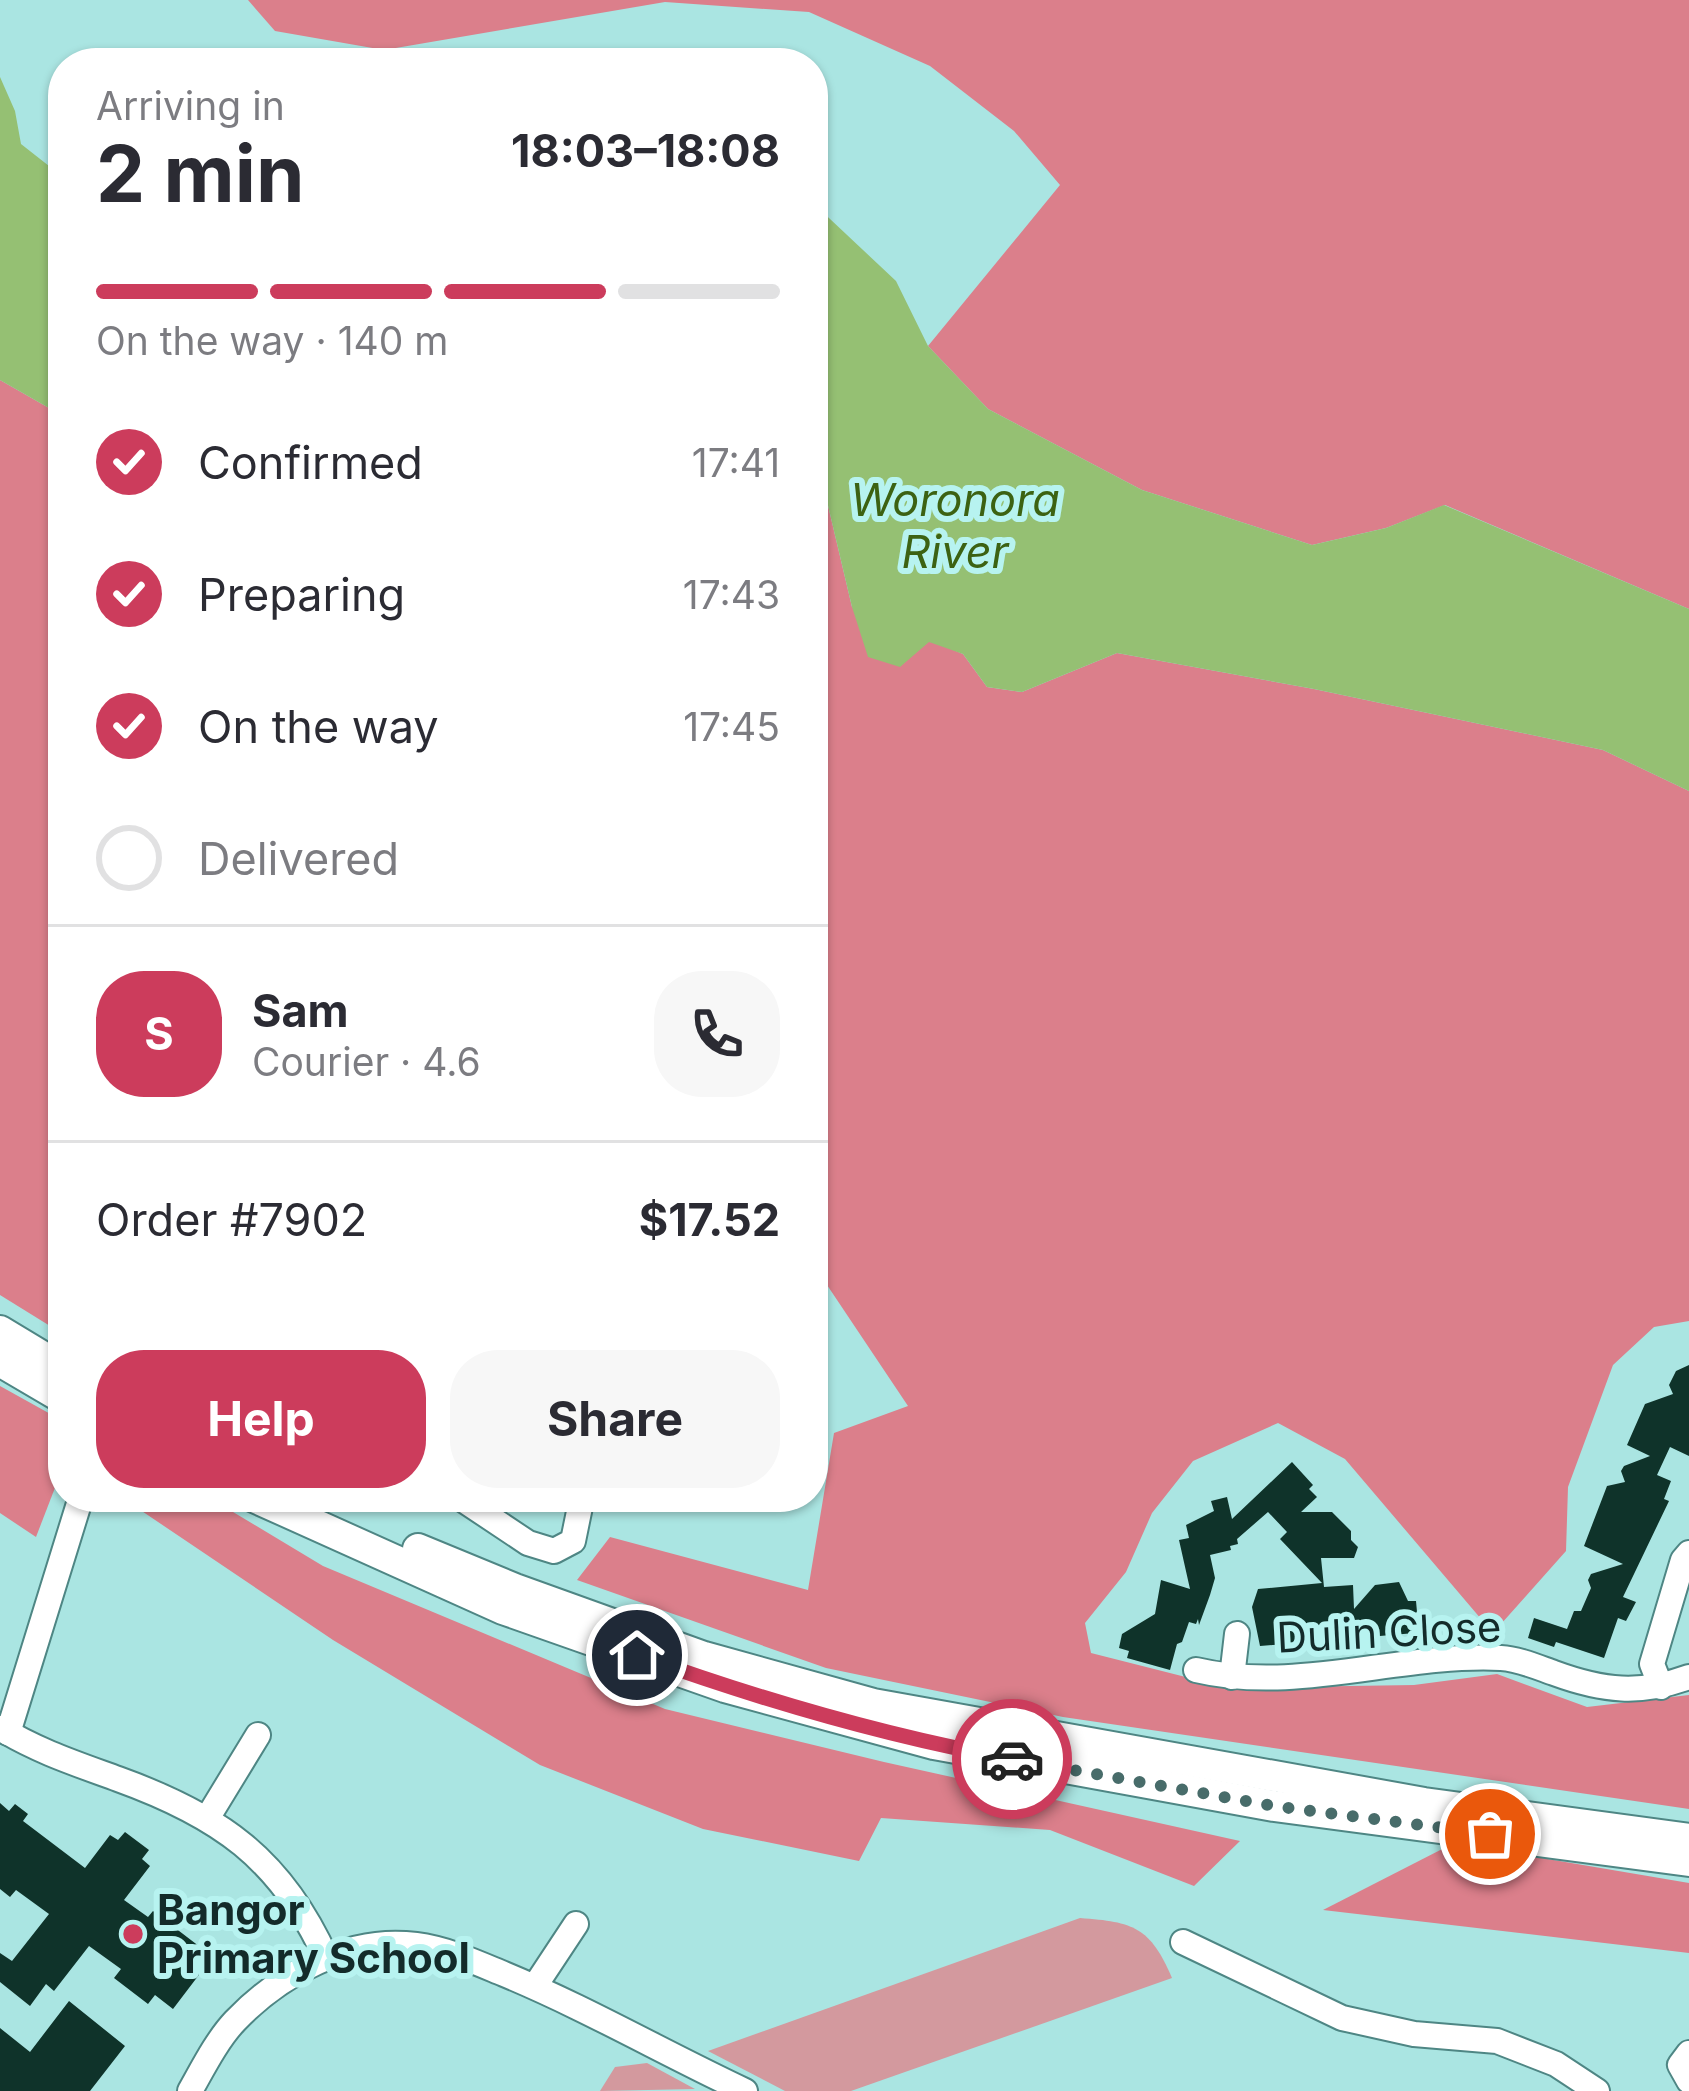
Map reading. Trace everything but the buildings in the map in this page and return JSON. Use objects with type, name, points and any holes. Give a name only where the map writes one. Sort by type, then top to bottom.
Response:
[{"type":"main road","points":[[0,1331],[48,1372]]},
{"type":"main road","points":[[0,1361],[48,1377]]},
{"type":"main road","points":[[287,1512],[503,1609],[725,1687],[934,1744],[1274,1806],[1689,1861]]},
{"type":"main road","points":[[337,1512],[514,1589],[704,1657],[873,1705],[1424,1803],[1689,1839]]},
{"type":"street","points":[[76,1512],[4,1730],[39,1750],[208,1817],[247,1845],[281,1880],[309,1918],[326,1958]]},
{"type":"street","points":[[482,1512],[528,1543],[554,1551],[572,1541],[579,1512]]},
{"type":"street","points":[[1661,1687],[1652,1664],[1689,1553]]},
{"type":"street","name":"Dulin Close","points":[[1232,1677],[1237,1634]]},
{"type":"street","name":"Dulin Close","points":[[1196,1670],[1274,1678],[1504,1658],[1603,1689],[1661,1687],[1689,1678]]},
{"type":"street","points":[[208,1817],[258,1735]]},
{"type":"street","points":[[535,1986],[576,1924]]},
{"type":"street","points":[[1183,1942],[1342,2018],[1414,2034],[1497,2041],[1556,2064],[1597,2091]]},
{"type":"street","points":[[195,2090],[232,2024],[279,1983],[326,1958],[370,1946],[414,1944],[458,1955],[535,1986],[745,2091]]},
{"type":"street","points":[[1688,2086],[1680,2065],[1689,2053]]},
{"type":"shaded area","points":[[248,0],[1689,0],[1689,609],[1445,505],[1386,528],[1312,545],[1142,490],[988,409],[928,346],[1060,185],[1014,131],[930,66],[809,12],[665,2],[396,48],[275,31]]},
{"type":"shaded area","points":[[0,380],[48,407],[48,1325],[0,1295]]},
{"type":"shaded area","points":[[828,505],[852,607],[963,654],[987,687],[1022,692],[1117,653],[1603,750],[1689,791],[1689,1321],[1654,1327],[1613,1365],[1568,1487],[1566,1551],[1493,1633],[1345,1459],[1278,1423],[1193,1461],[1152,1513],[1126,1572],[1085,1623],[1091,1653],[1229,1688],[1414,1685],[1497,1674],[1587,1707],[1689,1695],[1689,1809],[1063,1717],[826,1668],[577,1580],[610,1537],[808,1590],[821,1512],[828,1512],[834,1433],[908,1406],[828,1286]]},
{"type":"shaded area","points":[[0,1386],[48,1413],[48,1506],[36,1537],[0,1513]]},
{"type":"shaded area","points":[[143,1512],[233,1512],[323,1566],[665,1709],[1240,1841],[1194,1886],[1050,1830],[881,1818],[859,1861],[703,1829],[540,1765],[333,1640]]},
{"type":"shaded area","points":[[1454,1843],[1689,1883],[1689,1953],[1323,1910]]},
{"type":"shaded area","points":[[1080,1918],[1138,1930],[1156,1948],[1172,1978],[851,2091],[785,2091],[708,2051]]},
{"type":"shaded area","points":[[647,2063],[695,2089],[600,2091],[615,2067]]},
{"type":"water","points":[[0,77],[15,111],[21,144],[48,165],[48,407],[0,380]]},
{"type":"water","name":"Woronora River","points":[[828,217],[896,281],[928,346],[988,409],[1142,490],[1312,545],[1386,528],[1444,505],[1689,609],[1689,791],[1603,750],[1117,653],[1022,692],[987,687],[963,654],[929,642],[900,667],[868,657],[828,505]]},
{"type":"way so far","points":[[1012,1759],[1274,1806],[1490,1834]]},
{"type":"place","name":"Bangor Primary School","points":[[133,1934]]},
{"type":"route","points":[[637,1655],[725,1687],[934,1744],[1012,1759]]}]
